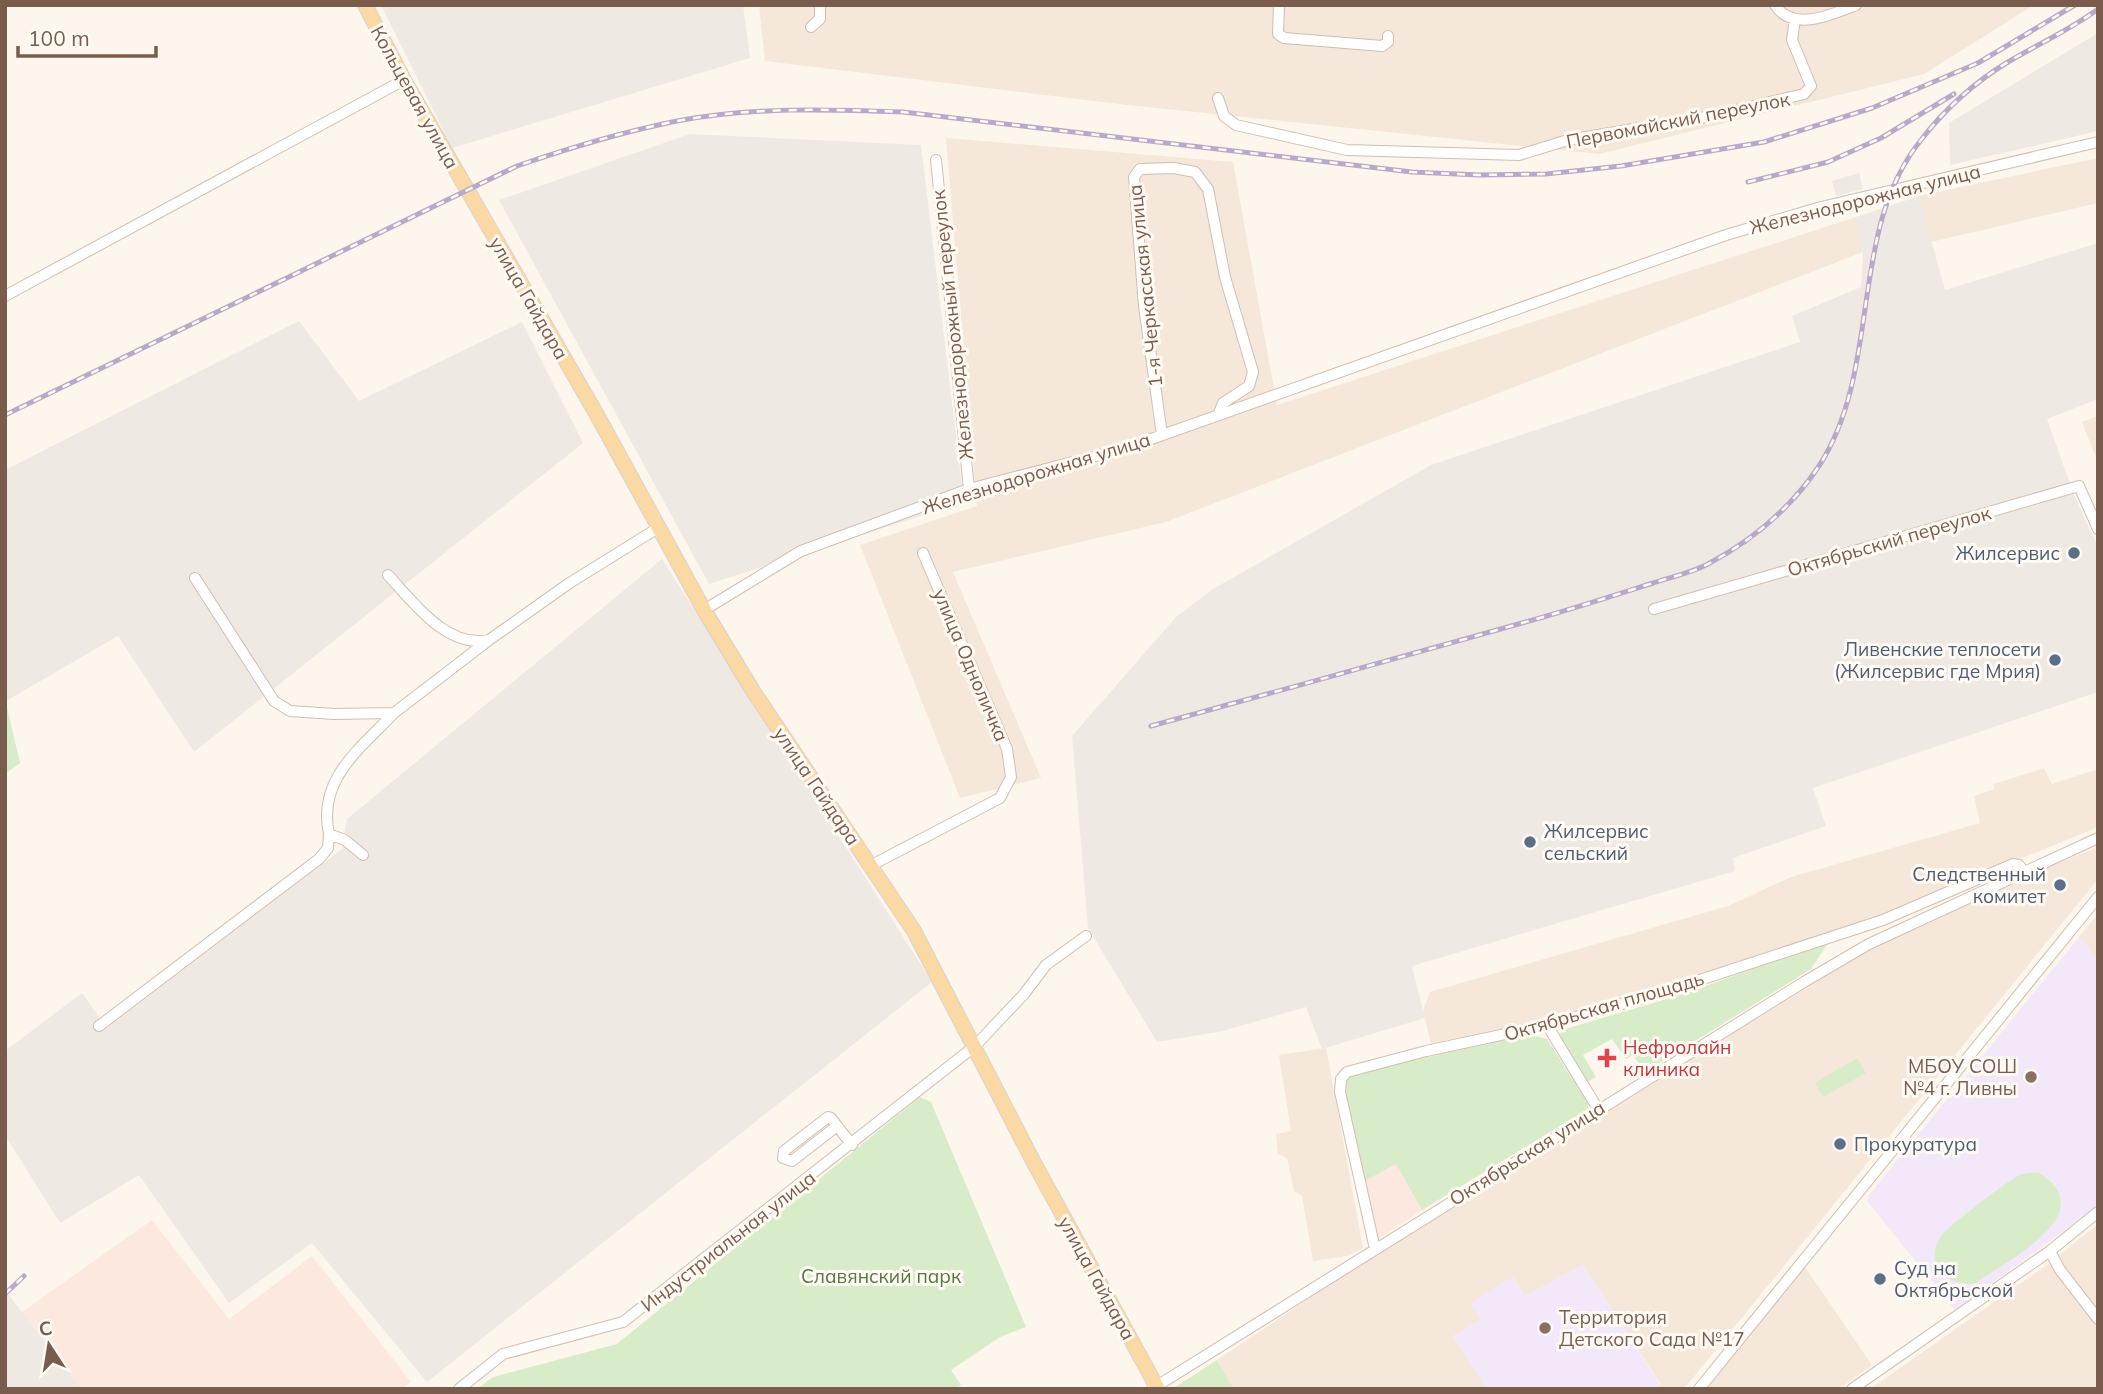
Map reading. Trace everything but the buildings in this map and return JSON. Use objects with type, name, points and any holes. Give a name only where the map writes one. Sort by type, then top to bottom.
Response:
[{"type":"main road","name":"Кольцевая улица","points":[[365,5],[465,189]]},
{"type":"main road","name":"улица Гайдара","points":[[465,189],[597,415],[704,610],[753,691],[914,931],[1155,1388]]},
{"type":"street","points":[[811,27],[820,19],[820,5]]},
{"type":"street","points":[[1279,5],[1278,34],[1284,38],[1382,46],[1388,42],[1388,36]]},
{"type":"street","points":[[1775,5],[1781,12],[1795,19],[1822,17],[1856,5]]},
{"type":"street","name":"Первомайский переулок","points":[[1219,98],[1222,112],[1229,122],[1285,138],[1347,150],[1530,154],[1568,140],[1706,117],[1804,94],[1811,86],[1792,40],[1795,19]]},
{"type":"street","points":[[5,296],[404,80]]},
{"type":"street","name":"Железнодорожная улица","points":[[704,610],[801,551],[969,489],[1123,449],[1726,235],[1821,207],[2098,142]]},
{"type":"street","name":"Железнодорожный переулок","points":[[936,160],[969,489]]},
{"type":"street","name":"1-я Черкасская улица","points":[[1162,435],[1151,370],[1138,237],[1134,177],[1140,169],[1174,168],[1195,172],[1202,179],[1211,198],[1225,277],[1253,372],[1249,386],[1223,403],[1219,413]]},
{"type":"street","name":"Октябрьский переулок","points":[[1654,609],[2079,486],[2098,530]]},
{"type":"street","points":[[99,1026],[319,859],[328,848],[326,807],[332,785],[348,762],[394,713],[568,584],[658,528]]},
{"type":"street","name":"улица Одноличка","points":[[870,866],[1000,798],[1011,777],[1009,756],[996,719],[923,552]]},
{"type":"street","points":[[388,575],[435,622],[475,642],[489,640]]},
{"type":"street","points":[[194,578],[281,707],[290,711],[334,714],[394,713]]},
{"type":"street","points":[[329,834],[345,840],[363,855]]},
{"type":"street","name":"Октябрьская улица","points":[[1155,1388],[1598,1109],[1870,944],[2098,838]]},
{"type":"street","name":"Октябрьская площадь","points":[[1375,1249],[1352,1157],[1340,1092],[1341,1079],[1355,1068],[1547,1025],[1651,996],[1883,920],[2013,864],[2019,865],[2024,872]]},
{"type":"street","points":[[1699,1389],[2098,897]]},
{"type":"street","name":"Индустриальная улица","points":[[459,1389],[503,1354],[624,1322],[975,1046],[1046,965],[1086,936]]},
{"type":"street","points":[[1547,1025],[1598,1109]]},
{"type":"street","points":[[837,1126],[792,1161],[783,1158],[784,1151],[826,1118],[831,1118],[852,1145]]},
{"type":"street","points":[[1852,1389],[2050,1251],[2098,1212]]},
{"type":"street","points":[[2050,1251],[2060,1270],[2098,1319]]},
{"type":"shaded area","points":[[381,5],[743,5],[750,58],[452,148]]},
{"type":"shaded area","points":[[759,5],[2034,5],[1924,74],[1599,154],[1127,105],[765,61]]},
{"type":"shaded area","points":[[2098,33],[2098,131],[1950,165],[1949,123]]},
{"type":"shaded area","points":[[690,134],[921,145],[964,502],[709,584],[499,200]]},
{"type":"shaded area","points":[[946,138],[1233,162],[1277,405],[1853,218],[1863,252],[1166,522],[953,572],[1041,778],[960,798],[860,545],[977,506]]},
{"type":"shaded area","points":[[2098,158],[2098,203],[1931,242],[1919,196]]},
{"type":"shaded area","points":[[1859,173],[1863,189],[1836,196],[1832,181]]},
{"type":"shaded area","points":[[1919,196],[1945,290],[2098,243],[2098,399],[2047,419],[2074,495],[2098,547],[2098,692],[1813,788],[1826,826],[1733,858],[1735,871],[1412,966],[1425,1018],[1322,1049],[1306,1007],[1223,1031],[1157,1042],[1088,928],[1072,736],[1176,617],[1213,589],[1431,465],[1800,342],[1792,316],[1861,287],[1863,252],[1853,218]]},
{"type":"shaded area","points":[[299,321],[359,401],[522,322],[583,443],[194,752],[118,636],[6,701],[5,470]]},
{"type":"shaded area","points":[[2098,416],[2098,463],[2082,422]]},
{"type":"shaded area","points":[[662,559],[932,982],[427,1382],[312,1243],[229,1303],[139,1175],[60,1223],[5,1135],[5,1051],[82,993],[107,1028],[342,849],[347,819]]},
{"type":"shaded area","points":[[2044,768],[2052,784],[2098,769],[2098,827],[1884,915],[1651,991],[1535,1022],[1431,1044],[1423,1011],[1430,992],[1728,906],[1791,877],[1980,823],[1974,796],[1994,789],[1994,784]]},
{"type":"shaded area","points":[[2098,847],[2098,879],[1684,1389],[1656,1389],[1661,1385],[1583,1265],[1525,1296],[1513,1277],[1481,1320],[1453,1336],[1487,1389],[1234,1389],[1217,1360],[1408,1232],[1872,948],[1991,891]]},
{"type":"shaded area","points":[[2098,914],[2098,960],[2079,937]]},
{"type":"shaded area","name":"МБОУ СОШ №4 г. Ливны","points":[[2079,937],[2098,960],[2098,1206],[1955,1310],[1867,1201],[1869,1195]]},
{"type":"shaded area","points":[[1326,1048],[1363,1248],[1347,1256],[1313,1261],[1302,1196],[1294,1191],[1287,1158],[1278,1154],[1276,1134],[1291,1131],[1279,1055]]},
{"type":"shaded area","points":[[1396,1163],[1422,1210],[1375,1241],[1361,1183]]},
{"type":"shaded area","points":[[152,1220],[229,1319],[312,1256],[411,1382],[402,1389],[82,1389],[22,1312]]},
{"type":"shaded area","points":[[2098,1224],[2098,1389],[1870,1389],[2047,1265]]},
{"type":"shaded area","name":"Территория Детского Сада №17","points":[[1583,1265],[1661,1386],[1656,1389],[1487,1389],[1453,1336],[1481,1320],[1470,1303],[1513,1277],[1525,1296]]},
{"type":"shaded area","points":[[1805,1267],[1872,1365],[1839,1389],[1705,1389]]},
{"type":"shaded area","points":[[5,1290],[22,1312],[82,1389],[5,1389]]},
{"type":"green space","points":[[5,699],[20,763],[5,774]]},
{"type":"green space","points":[[1828,943],[1811,969],[1645,1072],[1633,1055],[1626,1059],[1612,1039],[1583,1055],[1596,1077],[1586,1083],[1559,1037],[1562,1030],[1687,993]]},
{"type":"green space","points":[[1526,1034],[1547,1039],[1588,1103],[1588,1109],[1422,1210],[1396,1164],[1361,1183],[1342,1089],[1351,1074]]},
{"type":"green space","points":[[1857,1058],[1866,1073],[1823,1097],[1815,1083]]},
{"type":"green space","name":"Славянский парк","points":[[920,1097],[931,1102],[1026,1327],[1000,1337],[951,1370],[961,1385],[955,1389],[477,1389],[493,1377],[617,1344]]},
{"type":"green space","points":[[2039,1173],[2056,1188],[2061,1204],[2056,1219],[2044,1234],[1976,1283],[1956,1282],[1941,1273],[1935,1257],[1936,1248],[1944,1232],[2012,1180],[2022,1174]]},
{"type":"green space","points":[[1217,1360],[1234,1389],[1174,1389],[1175,1387]]},
{"type":"railway","points":[[5,415],[517,166],[596,141],[677,121],[761,111],[903,112],[1412,172],[1546,174],[1621,166],[1764,142],[1872,108],[1978,63],[2075,5]]},
{"type":"railway","points":[[1151,726],[1538,618],[1681,575],[1708,564],[1756,534],[1808,481],[1839,427],[1852,386],[1873,257],[1883,216],[1898,176],[1921,140],[1950,107],[1984,78],[2098,9]]},
{"type":"railway","points":[[1748,182],[1828,162],[1881,138],[1954,94]]},
{"type":"railway","points":[[5,1294],[24,1276]]},
{"type":"place","name":"Жилсервис","points":[[2074,553]]},
{"type":"place","name":"Ливенские теплосети (Жилсервис где Мрия)","points":[[2055,660]]},
{"type":"place","name":"Жилсервис сельский","points":[[1530,842]]},
{"type":"place","name":"Следственный комитет","points":[[2060,885]]},
{"type":"place","name":"Нефролайн клиника","points":[[1607,1058]]},
{"type":"place","name":"МБОУ СОШ №4 г. Ливны","points":[[2031,1077]]},
{"type":"place","name":"Прокуратура","points":[[1840,1144]]},
{"type":"place","name":"Суд на Октябрьской","points":[[1880,1279]]},
{"type":"place","name":"Территория Детского Сада №17","points":[[1545,1328]]}]
